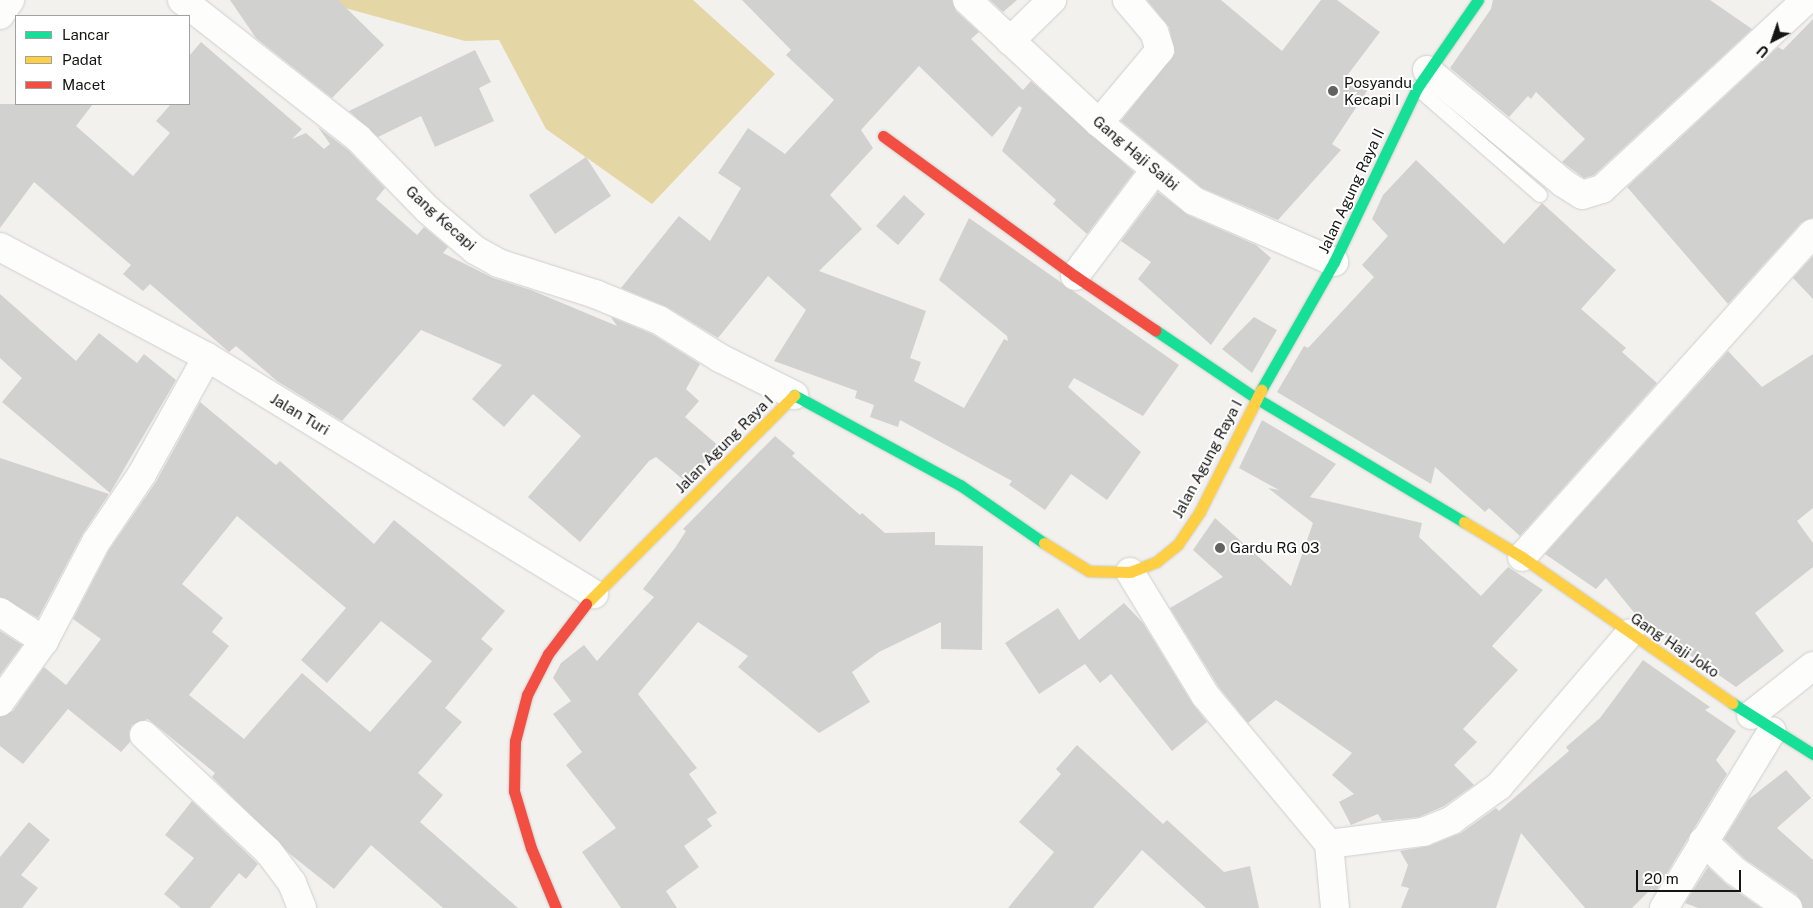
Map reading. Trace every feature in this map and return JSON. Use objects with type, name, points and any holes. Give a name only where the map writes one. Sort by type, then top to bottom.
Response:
[{"type":"street","points":[[0,15],[10,0]]},
{"type":"street","name":"Gang Kecapi","points":[[182,0],[358,138],[428,210],[475,250],[498,263],[595,294],[659,320],[720,358],[794,395]]},
{"type":"street","name":"Gang Haji Saibi","points":[[967,0],[1100,124],[1154,171],[1194,201],[1334,262]]},
{"type":"street","points":[[1010,41],[1052,0]]},
{"type":"street","points":[[1100,124],[1160,50],[1154,32],[1128,0]]},
{"type":"street","name":"Jalan Agung Raya II","points":[[1256,398],[1334,262],[1422,79],[1478,0]]},
{"type":"street","points":[[1422,79],[1563,184],[1582,195],[1602,188],[1806,0]]},
{"type":"street","name":"Gang Haji Joko","points":[[883,136],[1075,276],[1256,398],[1522,557],[1772,731],[1813,754]]},
{"type":"street","points":[[1075,276],[1154,171]]},
{"type":"street","points":[[1522,557],[1813,234]]},
{"type":"street","name":"Jalan Turi","points":[[0,247],[207,357],[594,594]]},
{"type":"street","points":[[0,702],[44,641],[96,542],[146,467],[207,357]]},
{"type":"street","name":"Jalan Agung Raya I","points":[[556,908],[531,848],[514,791],[515,741],[527,695],[548,654],[594,594],[794,395],[960,484],[1069,561],[1089,571],[1130,572],[1156,562],[1178,544],[1200,511],[1256,398]]},
{"type":"street","points":[[1130,572],[1205,695],[1329,844],[1335,908]]},
{"type":"street","points":[[0,612],[44,641]]},
{"type":"street","points":[[1329,844],[1423,832],[1452,820],[1499,786],[1630,633]]},
{"type":"street","points":[[1751,715],[1813,666]]},
{"type":"street","points":[[1664,908],[1703,841],[1772,731]]},
{"type":"street","points":[[144,736],[268,851],[292,883],[302,908]]},
{"type":"street","points":[[1703,841],[1735,871],[1788,908]]},
{"type":"lane","points":[[1422,79],[1540,195]]},
{"type":"shaded area","points":[[316,0],[693,0],[775,74],[652,204],[546,129],[499,40],[465,41]]},
{"type":"building","points":[[230,0],[338,0],[384,45],[332,98],[256,38]]},
{"type":"building","points":[[742,0],[952,0],[956,11],[979,32],[971,39],[1023,90],[1031,81],[1134,172],[1087,234],[1053,204],[1056,200],[1002,151],[1022,108],[1019,106],[992,137],[919,66],[861,130],[873,148],[830,195],[862,229],[819,271],[926,311],[910,358],[921,362],[914,381],[964,408],[1004,339],[1008,341],[1007,336],[939,280],[969,218],[1179,365],[1143,416],[1074,378],[1068,387],[1141,452],[1107,500],[1071,474],[1045,510],[1009,485],[1012,481],[900,420],[898,427],[870,417],[874,405],[855,398],[857,391],[774,361],[806,310],[768,276],[718,338],[667,307],[621,288],[679,216],[710,241],[741,188],[718,173],[748,128],[785,154],[834,100],[786,55],[791,50]]},
{"type":"building","points":[[990,0],[1017,0],[1003,12]]},
{"type":"building","points":[[1147,0],[1221,0],[1282,51],[1321,0],[1337,0],[1380,32],[1346,77],[1367,91],[1332,144],[1341,150],[1278,220],[1202,188],[1121,121],[1175,53],[1169,27]]},
{"type":"building","points":[[1493,0],[1710,0],[1752,29],[1594,175],[1584,178],[1562,162],[1585,139],[1536,92],[1531,99],[1528,96],[1509,117],[1450,68],[1491,9]]},
{"type":"building","points":[[1813,19],[1813,218],[1801,223],[1728,304],[1627,187],[1778,47],[1783,50]]},
{"type":"building","points":[[201,42],[302,129],[292,139],[306,133],[324,149],[330,144],[318,127],[348,150],[385,188],[376,199],[417,235],[424,227],[448,247],[443,253],[493,278],[531,290],[617,326],[611,317],[652,334],[700,364],[686,389],[699,401],[685,417],[720,447],[685,481],[656,457],[649,461],[580,542],[528,497],[581,436],[533,394],[504,427],[472,399],[502,365],[421,330],[342,421],[277,381],[236,346],[229,352],[150,284],[143,291],[123,274],[131,265],[34,182],[0,228],[0,104],[92,105],[76,126],[133,176],[170,133],[156,121],[170,105],[190,105],[190,55]]},
{"type":"building","points":[[475,50],[491,82],[479,88],[494,121],[435,147],[421,116],[378,137],[349,111]]},
{"type":"building","points":[[586,157],[611,196],[555,234],[529,195]]},
{"type":"building","points":[[1416,160],[1504,244],[1542,203],[1616,270],[1581,309],[1626,348],[1622,352],[1657,383],[1520,536],[1489,508],[1485,512],[1435,467],[1431,484],[1277,392],[1304,346],[1308,348],[1374,277],[1362,265],[1388,236],[1372,219],[1383,195]]},
{"type":"building","points":[[1158,192],[1188,215],[1256,245],[1271,258],[1211,345],[1138,279],[1151,262],[1121,241]]},
{"type":"building","points":[[904,195],[925,214],[898,245],[876,226]]},
{"type":"building","points":[[1813,256],[1813,299],[1793,278]]},
{"type":"building","points":[[0,294],[76,361],[99,333],[137,363],[144,354],[176,380],[110,493],[2,402],[22,378],[0,358]]},
{"type":"building","points":[[1254,317],[1277,330],[1252,373],[1222,349]]},
{"type":"building","points":[[1728,351],[1762,387],[1813,354],[1813,508],[1797,521],[1813,543],[1813,567],[1755,613],[1784,651],[1736,687],[1641,621],[1606,578],[1596,589],[1545,554]]},
{"type":"building","points":[[200,402],[276,465],[280,461],[374,544],[394,520],[505,611],[481,639],[493,649],[445,708],[462,722],[418,773],[443,795],[420,822],[518,908],[443,908],[371,845],[334,889],[290,854],[212,777],[215,773],[148,719],[132,725],[129,732],[130,742],[121,752],[68,709],[23,764],[0,746],[0,717],[13,711],[44,667],[66,685],[101,639],[73,619],[109,550],[156,482]],"holes":[[[237,516],[346,608],[301,660],[327,683],[381,621],[432,661],[370,732],[302,673],[244,739],[189,695],[229,646],[212,632],[223,618],[182,584]]]},
{"type":"building","points":[[1262,420],[1336,464],[1310,497],[1422,523],[1419,537],[1481,596],[1508,567],[1543,590],[1492,646],[1518,670],[1463,729],[1477,742],[1454,765],[1474,785],[1444,806],[1419,817],[1382,821],[1378,814],[1351,825],[1339,802],[1354,794],[1332,775],[1352,753],[1276,700],[1248,723],[1218,686],[1170,608],[1223,577],[1193,550],[1215,518],[1291,586],[1313,523],[1268,488],[1279,490],[1239,468]]},
{"type":"building","points":[[775,436],[795,453],[792,456],[860,515],[862,513],[885,533],[935,532],[935,545],[983,546],[982,650],[941,649],[941,622],[879,652],[852,672],[870,702],[819,733],[738,667],[748,656],[698,622],[638,694],[697,768],[689,774],[717,813],[707,819],[712,826],[684,846],[699,867],[666,891],[677,908],[621,908],[582,852],[616,828],[566,765],[582,752],[553,714],[571,701],[553,678],[561,663],[584,645],[597,661],[654,597],[643,589],[675,548],[686,531],[683,529]]},
{"type":"building","points":[[0,458],[109,494],[82,535],[38,618],[0,597]]},
{"type":"building","points":[[1124,603],[1143,623],[1192,703],[1207,722],[1172,751],[1111,674],[1100,683],[1085,664],[1039,694],[1005,643],[1058,608],[1079,640]]},
{"type":"building","points":[[0,631],[22,645],[0,675]]},
{"type":"building","points":[[1643,660],[1710,707],[1705,710],[1736,731],[1716,760],[1727,774],[1656,891],[1651,889],[1632,908],[1585,908],[1521,833],[1496,908],[1401,908],[1409,888],[1401,886],[1408,865],[1400,851],[1429,846],[1461,833],[1496,808],[1499,811],[1569,751],[1566,747],[1600,718]]},
{"type":"building","points":[[1077,745],[1163,824],[1167,820],[1224,872],[1250,866],[1259,908],[1206,908],[1142,850],[1093,908],[1008,908],[1054,852],[1019,822],[1061,774],[1056,769]]},
{"type":"building","points":[[1786,770],[1811,798],[1777,828],[1813,860],[1813,908],[1803,908],[1797,895],[1745,859],[1724,839],[1749,799]]},
{"type":"building","points":[[192,801],[258,864],[246,879],[239,873],[210,908],[181,908],[164,894],[194,858],[165,835]]},
{"type":"building","points":[[29,822],[50,840],[21,875],[38,888],[22,908],[0,908],[0,857]]},
{"type":"building","points":[[1708,867],[1726,884],[1761,908],[1698,908],[1685,903]]},
{"type":"traffic: fast","points":[[1261,390],[1334,262],[1417,88],[1478,0]]},
{"type":"traffic: fast","points":[[1155,330],[1256,398],[1464,522]]},
{"type":"traffic: fast","points":[[794,395],[960,485],[1044,543]]},
{"type":"traffic: fast","points":[[1732,703],[1813,754]]},
{"type":"traffic: slow","points":[[1044,543],[1089,571],[1130,572],[1156,562],[1178,544],[1200,511],[1261,390]]},
{"type":"traffic: slow","points":[[586,604],[794,395]]},
{"type":"traffic: slow","points":[[1464,522],[1522,557],[1732,703]]},
{"type":"traffic: jam","points":[[883,136],[1075,276],[1155,330]]},
{"type":"traffic: jam","points":[[556,908],[531,848],[514,791],[515,741],[527,695],[548,654],[586,604]]},
{"type":"place","name":"Posyandu Kecapi I","points":[[1333,91]]},
{"type":"place","name":"Gardu RG 03","points":[[1220,548]]}]
